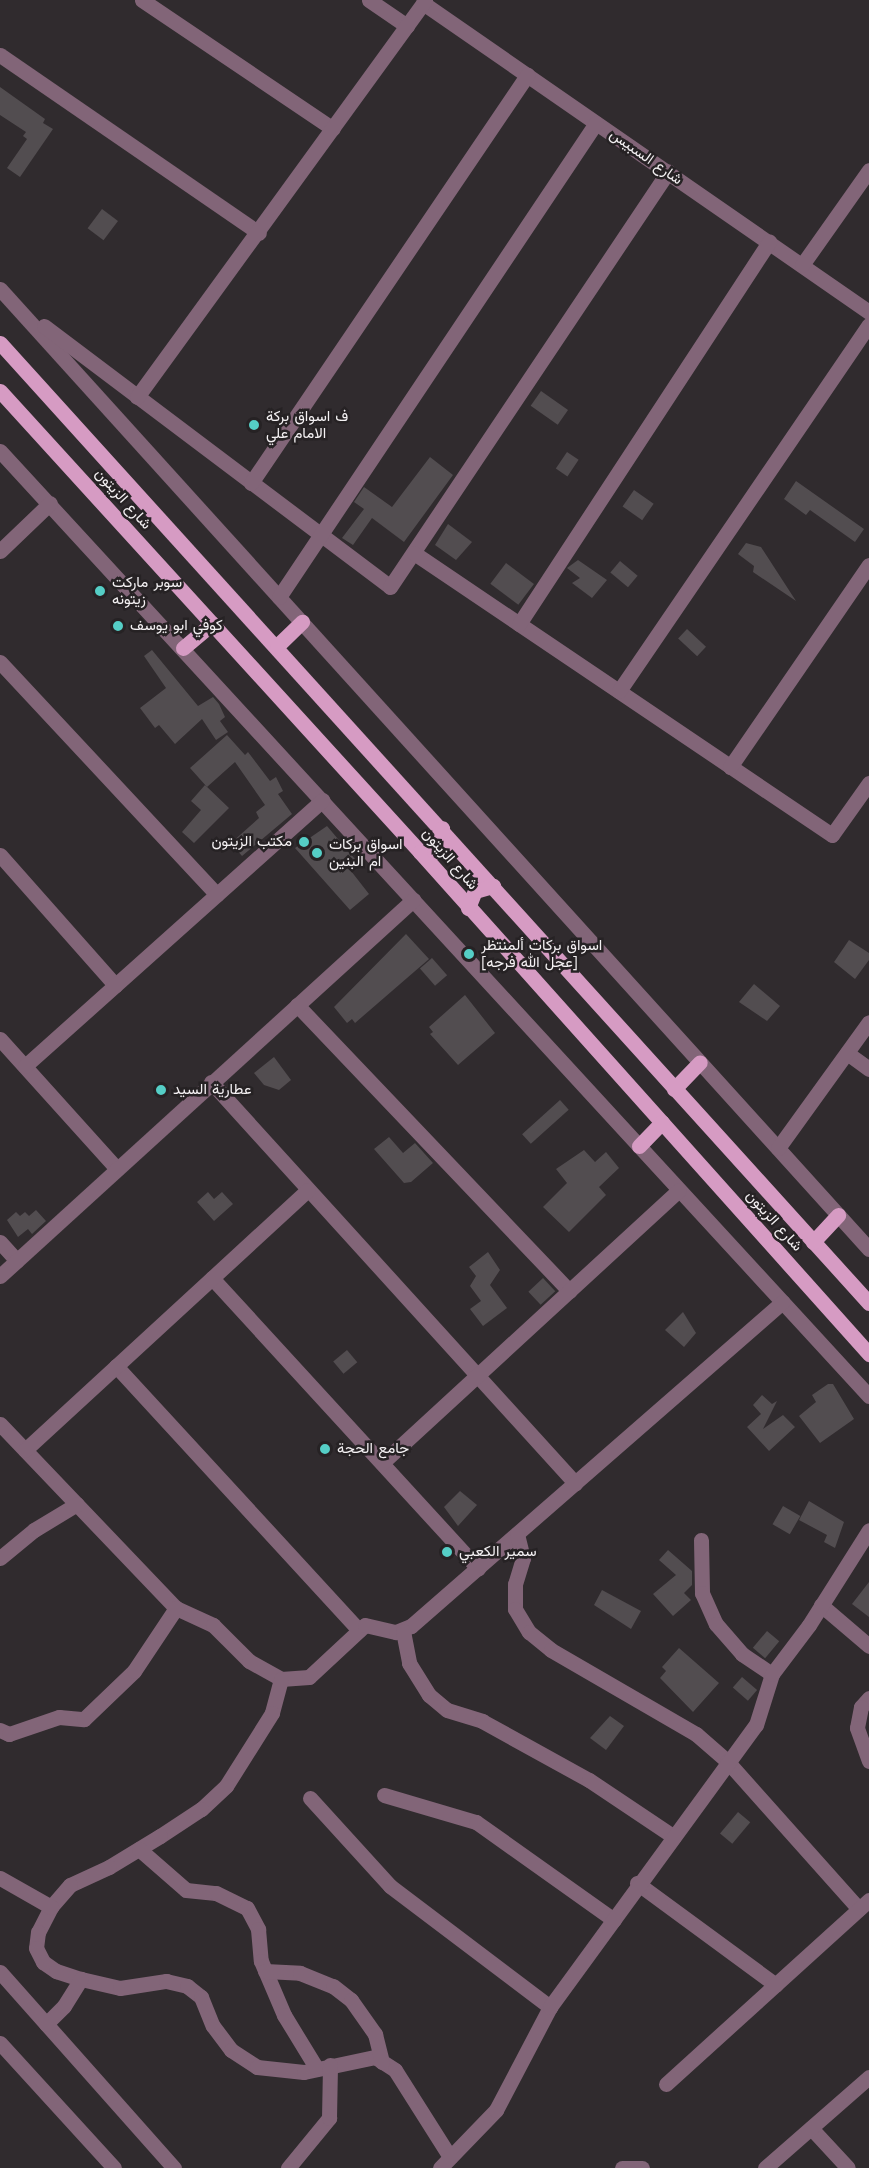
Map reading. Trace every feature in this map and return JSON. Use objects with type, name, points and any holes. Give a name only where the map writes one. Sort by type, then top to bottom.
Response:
[{"type":"main road","name":"شارع الزيتون","points":[[0,343],[442,828],[674,1089],[869,1303]]},
{"type":"main road","name":"شارع الزيتون","points":[[0,391],[420,852],[869,1354]]},
{"type":"main road","points":[[277,646],[302,622]]},
{"type":"main road","points":[[183,648],[212,624]]},
{"type":"main road","points":[[420,852],[434,852],[440,848],[442,828]]},
{"type":"main road","points":[[468,908],[475,891],[493,886]]},
{"type":"main road","points":[[674,1089],[700,1062]]},
{"type":"main road","points":[[639,1146],[662,1122]]},
{"type":"main road","points":[[813,1242],[838,1215]]},
{"type":"street","points":[[142,0],[333,129]]},
{"type":"street","points":[[369,0],[407,26]]},
{"type":"street","points":[[137,397],[259,233],[424,2]]},
{"type":"street","name":"شارع السبيس","points":[[424,2],[869,312]]},
{"type":"street","points":[[0,55],[259,233]]},
{"type":"street","points":[[251,483],[527,75]]},
{"type":"street","points":[[279,597],[323,537],[596,123]]},
{"type":"street","points":[[802,265],[869,170]]},
{"type":"street","points":[[14,304],[390,587],[668,172]]},
{"type":"street","points":[[519,624],[769,242]]},
{"type":"street","points":[[0,289],[869,1249]]},
{"type":"street","points":[[619,691],[869,325]]},
{"type":"street","points":[[0,451],[869,1396]]},
{"type":"street","points":[[0,551],[50,503]]},
{"type":"street","points":[[414,553],[832,835],[869,783]]},
{"type":"street","points":[[730,766],[869,565]]},
{"type":"street","points":[[0,662],[217,895]]},
{"type":"street","points":[[25,1066],[322,800]]},
{"type":"street","points":[[0,855],[115,986]]},
{"type":"street","points":[[0,1276],[413,900]]},
{"type":"street","points":[[297,1005],[569,1291]]},
{"type":"street","points":[[778,1148],[869,1022]]},
{"type":"street","points":[[0,1039],[117,1168]]},
{"type":"street","points":[[847,1053],[869,1069]]},
{"type":"street","points":[[211,1082],[575,1484]]},
{"type":"street","points":[[25,1450],[308,1190]]},
{"type":"street","points":[[382,1463],[679,1190]]},
{"type":"street","points":[[0,1242],[17,1261]]},
{"type":"street","points":[[212,1278],[478,1568]]},
{"type":"street","points":[[404,1631],[783,1302]]},
{"type":"street","points":[[116,1366],[359,1630]]},
{"type":"street","points":[[0,1424],[176,1608],[213,1625],[249,1661],[282,1680],[309,1677],[359,1630],[373,1624],[404,1631]]},
{"type":"street","points":[[0,1558],[34,1530],[77,1504]]},
{"type":"street","points":[[282,1680],[272,1713],[226,1786],[201,1809],[139,1849],[70,1885],[51,1907],[38,1932],[36,1948],[43,1962],[56,1971],[81,1979],[120,1988],[166,1981],[187,1986],[201,1997],[213,2026],[231,2050],[248,2061],[269,2068],[304,2072],[375,2057],[395,2070],[445,2163],[496,2110],[550,2007],[614,1920],[637,1882],[698,1808],[727,1761],[756,1725],[772,1674],[821,1605],[869,1530]]},
{"type":"street","points":[[517,1534],[523,1558],[515,1584],[515,1610],[529,1632],[551,1650],[696,1734],[727,1761],[864,1905],[666,2084]]},
{"type":"street","points":[[701,1540],[702,1593],[716,1624],[742,1654],[772,1674]]},
{"type":"street","points":[[821,1605],[869,1646]]},
{"type":"street","points":[[0,1730],[9,1734],[59,1717],[84,1719],[134,1671],[176,1608]]},
{"type":"street","points":[[404,1631],[409,1663],[429,1695],[447,1710],[492,1726],[589,1780],[674,1837]]},
{"type":"street","points":[[869,1698],[861,1707],[857,1728],[869,1761]]},
{"type":"street","points":[[384,1795],[476,1822],[614,1920]]},
{"type":"street","points":[[310,1798],[390,1886],[550,2007]]},
{"type":"street","points":[[139,1849],[186,1890],[216,1893],[247,1908],[258,1929],[265,1971],[284,2015],[324,2067],[328,2118],[288,2168]]},
{"type":"street","points":[[0,1878],[51,1907]]},
{"type":"street","points":[[637,1882],[776,1985]]},
{"type":"street","points":[[265,1971],[300,1973],[333,1986],[351,2000],[375,2034],[382,2062]]},
{"type":"street","points":[[0,1972],[174,2168]]},
{"type":"street","points":[[45,2024],[64,2006],[81,1979]]},
{"type":"street","points":[[0,2043],[114,2168]]},
{"type":"street","points":[[765,2168],[869,2077]]},
{"type":"street","points":[[811,2128],[848,2168]]},
{"type":"street","points":[[622,2168],[642,2168]]},
{"type":"building","points":[[0,87],[45,119],[43,123],[53,129],[20,177],[7,168],[27,139],[23,136],[26,132],[0,115]]},
{"type":"building","points":[[102,209],[118,221],[104,240],[88,228]]},
{"type":"building","points":[[541,391],[568,410],[558,425],[531,406]]},
{"type":"building","points":[[567,452],[579,460],[567,476],[556,469]]},
{"type":"building","points":[[430,457],[453,475],[404,542],[372,518],[353,545],[342,538],[364,509],[354,502],[364,487],[392,507]]},
{"type":"building","points":[[796,481],[864,529],[855,542],[810,510],[806,515],[784,499]]},
{"type":"building","points":[[634,490],[654,504],[642,520],[623,506]]},
{"type":"building","points":[[448,524],[472,542],[456,560],[435,545]]},
{"type":"building","points":[[746,543],[761,547],[796,601],[753,572],[754,566],[738,554]]},
{"type":"building","points":[[578,560],[607,580],[592,598],[572,583],[580,578],[567,568]]},
{"type":"building","points":[[620,561],[638,576],[628,587],[610,572]]},
{"type":"building","points":[[506,563],[534,584],[518,605],[490,584]]},
{"type":"building","points":[[687,629],[706,647],[697,656],[678,639]]},
{"type":"building","points":[[152,650],[198,706],[213,697],[225,717],[220,721],[228,732],[216,740],[202,719],[175,744],[159,725],[155,728],[140,708],[166,688],[144,656]]},
{"type":"building","points":[[227,735],[245,755],[248,752],[270,781],[276,777],[283,791],[278,794],[292,814],[242,856],[231,843],[259,818],[256,812],[265,805],[235,762],[207,787],[190,768]]},
{"type":"building","points":[[205,785],[229,808],[194,843],[182,832],[201,810],[191,801]]},
{"type":"building","points":[[327,826],[360,865],[351,871],[369,894],[350,910],[295,848]]},
{"type":"building","points":[[406,934],[429,959],[355,1023],[352,1019],[347,1023],[334,1007]]},
{"type":"building","points":[[849,940],[869,953],[869,960],[855,979],[834,962]]},
{"type":"building","points":[[432,958],[447,975],[435,986],[420,968]]},
{"type":"building","points":[[754,984],[780,1006],[767,1021],[739,1002]]},
{"type":"building","points":[[465,995],[495,1033],[458,1065],[430,1034],[433,1032],[429,1027]]},
{"type":"building","points":[[274,1057],[291,1080],[279,1090],[264,1085],[254,1073]]},
{"type":"building","points":[[560,1100],[569,1110],[531,1144],[522,1134]]},
{"type":"building","points":[[389,1137],[403,1153],[415,1143],[433,1163],[411,1182],[404,1183],[374,1149]]},
{"type":"building","points":[[584,1150],[595,1162],[606,1152],[619,1168],[599,1187],[606,1195],[569,1232],[543,1207],[567,1183],[556,1169]]},
{"type":"building","points":[[208,1192],[214,1199],[222,1192],[233,1204],[214,1221],[197,1202]]},
{"type":"building","points":[[36,1210],[46,1221],[32,1234],[28,1229],[18,1237],[7,1220],[16,1212],[20,1216],[25,1212],[29,1216]]},
{"type":"building","points":[[488,1252],[500,1270],[490,1285],[507,1308],[483,1326],[470,1309],[481,1301],[470,1286],[476,1276],[469,1267]]},
{"type":"building","points":[[543,1278],[555,1291],[541,1305],[528,1292]]},
{"type":"building","points":[[683,1312],[696,1333],[684,1347],[665,1330]]},
{"type":"building","points":[[347,1350],[357,1362],[343,1374],[333,1362]]},
{"type":"building","points":[[828,1384],[833,1384],[854,1419],[820,1443],[799,1416],[816,1402],[812,1395]]},
{"type":"building","points":[[762,1395],[772,1404],[777,1401],[763,1429],[783,1415],[795,1427],[769,1451],[747,1427],[761,1414],[753,1405]]},
{"type":"building","points":[[460,1491],[477,1505],[458,1526],[444,1507]]},
{"type":"building","points":[[809,1501],[844,1522],[835,1548],[824,1542],[827,1535],[799,1520]]},
{"type":"building","points":[[783,1506],[800,1516],[790,1534],[772,1524]]},
{"type":"building","points":[[668,1550],[692,1571],[692,1585],[684,1593],[691,1600],[673,1616],[653,1594],[676,1575],[659,1560]]},
{"type":"building","points":[[869,1582],[869,1617],[852,1604]]},
{"type":"building","points":[[602,1590],[641,1611],[631,1629],[594,1605]]},
{"type":"building","points":[[767,1631],[779,1641],[765,1658],[753,1648]]},
{"type":"building","points":[[679,1648],[719,1683],[693,1712],[660,1678],[666,1671],[662,1667]]},
{"type":"building","points":[[742,1677],[757,1690],[748,1701],[733,1688]]},
{"type":"building","points":[[610,1716],[624,1726],[606,1750],[590,1738]]},
{"type":"building","points":[[738,1812],[750,1822],[732,1844],[720,1833]]},
{"type":"place","name":"ف اسواق بركة الامام علي","points":[[254,425]]},
{"type":"place","name":"سوبر ماركت زيتونه","points":[[100,591]]},
{"type":"place","name":"كوفي ابو يوسف","points":[[118,626]]},
{"type":"place","name":"مكتب الزيتون","points":[[304,842]]},
{"type":"place","name":"اسواق بركات ام البنين","points":[[317,853]]},
{"type":"place","name":"اسواق بركات ألمنتظر [عجل الله فرجه]","points":[[469,954]]},
{"type":"place","name":"عطارية السيد","points":[[161,1090]]},
{"type":"place","name":"جامع الحجة","points":[[325,1449]]},
{"type":"place","name":"سمير الكعبي","points":[[447,1552]]}]
